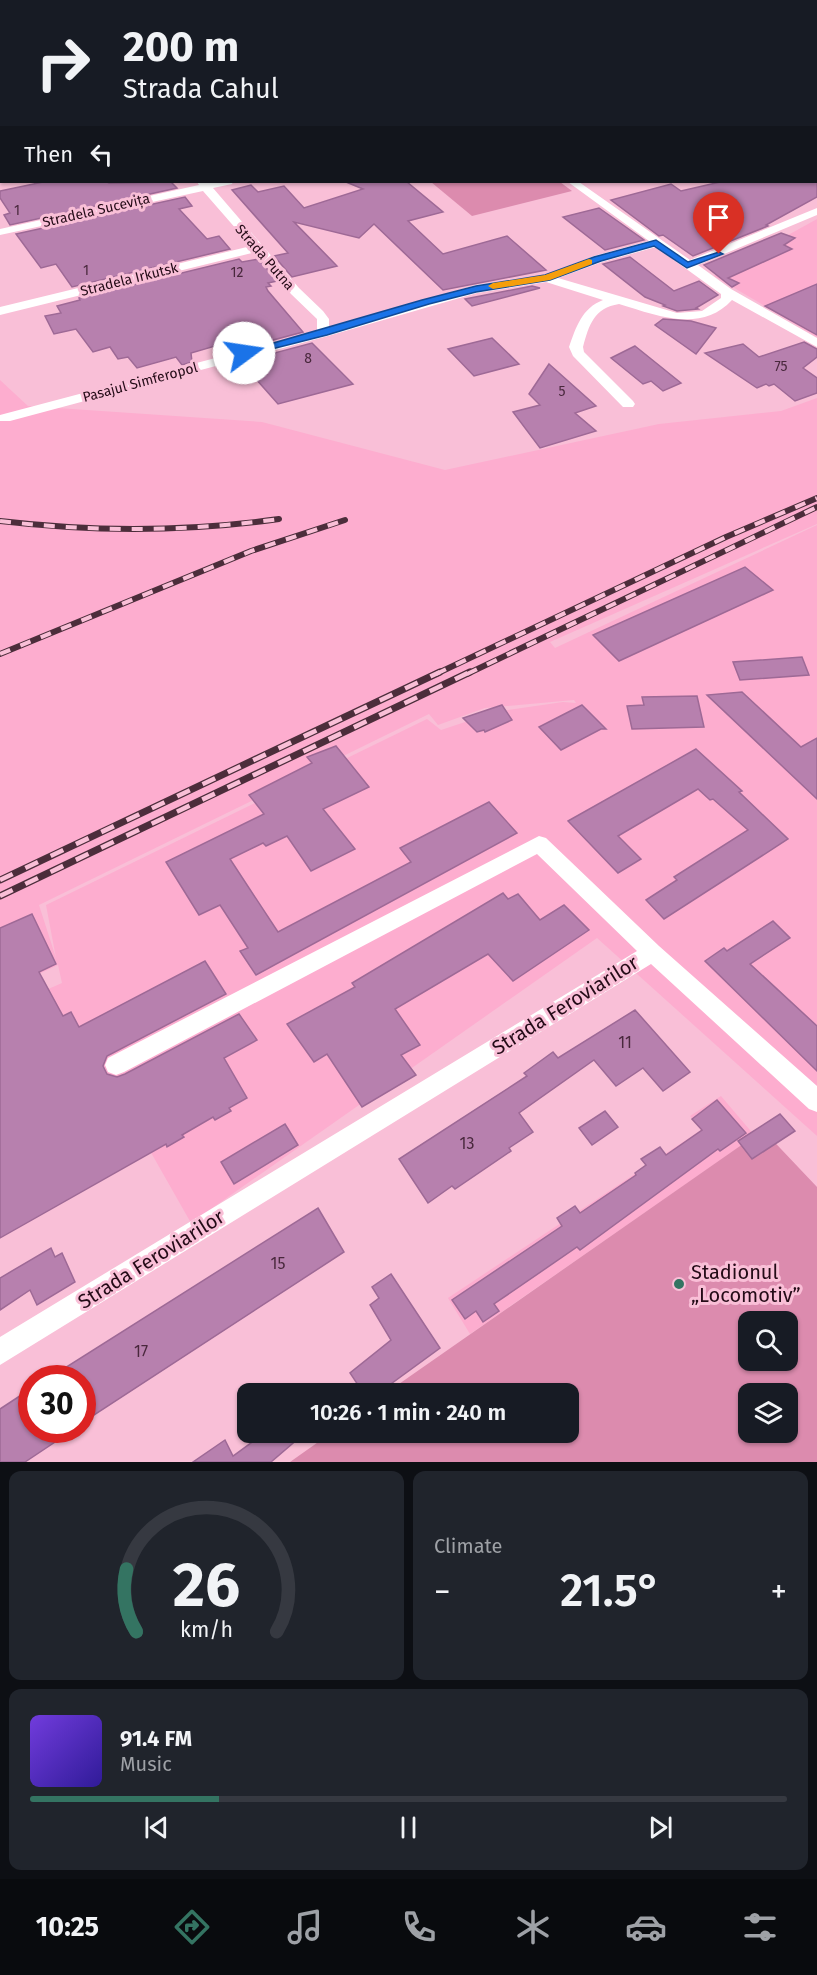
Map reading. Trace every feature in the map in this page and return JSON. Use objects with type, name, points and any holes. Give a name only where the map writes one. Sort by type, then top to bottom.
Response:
[{"type":"street","points":[[577,183],[656,243],[727,292],[817,343]]},
{"type":"street","name":"Stradela Sucevița","points":[[0,232],[204,184]]},
{"type":"street","name":"Strada Putna","points":[[204,184],[301,297],[319,314],[323,320],[323,333]]},
{"type":"street","points":[[687,265],[719,254],[817,211]]},
{"type":"street","name":"Pasajul Simferopol","points":[[5,418],[323,333],[393,310],[476,289],[547,278],[598,259],[656,243]]},
{"type":"street","name":"Stradela Irkutsk","points":[[0,311],[258,248]]},
{"type":"street","points":[[547,278],[667,315],[693,317],[705,314],[728,296],[727,292]]},
{"type":"street","points":[[618,301],[604,303],[592,310],[576,347],[578,353],[628,404]]},
{"type":"street","name":"Strada Feroviarilor","points":[[0,1352],[652,952],[539,844],[116,1065]]},
{"type":"street","points":[[652,952],[817,1101]]},
{"type":"shaded area","points":[[432,183],[561,183],[572,191],[472,216]]},
{"type":"shaded area","points":[[817,219],[817,337],[714,276]]},
{"type":"shaded area","points":[[0,380],[28,406],[262,422],[445,470],[659,424],[781,411],[817,398],[817,524],[550,642],[555,648],[817,525],[817,1136],[597,938],[191,1223],[120,1098],[0,1010],[62,983],[58,965],[0,992]],"holes":[[[574,700],[576,703],[563,702],[495,712],[441,730],[427,719],[46,905],[56,958],[39,905],[429,714],[438,725],[485,708]]]},
{"type":"shaded area","points":[[721,1096],[755,1136],[470,1334],[448,1298],[701,1130],[690,1116]]},
{"type":"shaded area","name":"Stadionul „Locomotiv”","points":[[763,1130],[817,1187],[817,1462],[290,1462],[317,1443],[579,1443],[579,1383],[400,1383]]},
{"type":"building","points":[[38,183],[172,183],[177,188],[10,225],[4,215],[10,213],[0,198],[0,191]]},
{"type":"building","points":[[348,183],[408,183],[443,212],[408,221],[443,254],[507,236],[546,270],[443,290],[374,224],[359,238],[294,222],[337,266],[292,277],[274,256],[288,253],[232,190],[251,185],[258,192],[284,186],[304,208],[363,189]]},
{"type":"building","points":[[716,183],[817,183],[817,197],[766,225],[768,226],[693,256],[663,235],[659,236],[611,200],[671,184],[681,191]]},
{"type":"building","points":[[185,197],[192,206],[179,209],[207,239],[219,236],[230,249],[72,287],[56,264],[41,268],[16,234]]},
{"type":"building","points":[[599,208],[644,240],[605,250],[563,217]]},
{"type":"building","points":[[781,233],[795,238],[784,245],[792,249],[728,278],[739,283],[732,287],[704,265]]},
{"type":"building","points":[[630,257],[674,291],[699,281],[718,295],[696,308],[698,309],[677,311],[663,306],[665,305],[645,297],[603,264]]},
{"type":"building","points":[[239,259],[242,262],[259,259],[277,281],[268,283],[271,286],[266,287],[268,291],[303,332],[232,351],[225,343],[191,353],[192,362],[182,365],[176,357],[137,368],[128,357],[118,359],[110,347],[93,352],[76,329],[54,334],[45,316],[61,313],[57,306],[80,300],[79,298]]},
{"type":"building","points":[[817,284],[817,335],[765,306]]},
{"type":"building","points":[[532,286],[540,288],[472,306],[465,299]]},
{"type":"building","points":[[663,319],[691,321],[716,328],[696,354],[655,325]]},
{"type":"building","points":[[492,338],[519,364],[474,376],[448,349]]},
{"type":"building","points":[[804,342],[817,349],[817,357],[803,368],[817,378],[817,393],[795,401],[774,384],[769,386],[766,384],[757,388],[705,353],[743,344],[759,357]]},
{"type":"building","points":[[312,343],[353,384],[278,404],[241,362]]},
{"type":"building","points":[[635,346],[681,383],[663,391],[651,381],[643,384],[611,358]]},
{"type":"building","points":[[549,364],[596,406],[575,413],[596,431],[540,448],[513,412],[540,405],[529,394]]},
{"type":"building","points":[[745,567],[773,590],[619,661],[593,635]]},
{"type":"building","points":[[802,657],[809,675],[740,680],[733,662]]},
{"type":"building","points":[[742,692],[801,747],[817,738],[817,799],[707,695]]},
{"type":"building","points":[[697,696],[704,727],[632,729],[627,706],[644,705],[642,697]]},
{"type":"building","points":[[502,705],[512,720],[485,732],[484,730],[477,732],[463,718]]},
{"type":"building","points":[[582,705],[606,729],[601,729],[561,750],[539,727]]},
{"type":"building","points":[[336,746],[369,787],[323,809],[355,849],[311,871],[287,836],[266,846],[263,843],[230,859],[278,932],[411,862],[400,848],[489,802],[517,833],[256,975],[240,951],[248,948],[220,905],[199,915],[166,862],[264,814],[249,795],[312,763],[307,757]]},
{"type":"building","points":[[696,749],[742,791],[739,792],[788,839],[664,919],[646,900],[677,880],[674,877],[748,830],[698,789],[618,836],[641,859],[618,873],[568,821]]},
{"type":"building","points":[[503,893],[508,899],[518,894],[540,920],[564,905],[589,930],[513,981],[488,954],[395,1009],[420,1045],[401,1055],[416,1075],[362,1107],[327,1054],[314,1062],[287,1024],[355,987],[352,983]]},
{"type":"building","points":[[32,914],[56,964],[39,972],[63,1016],[71,1012],[79,1027],[205,961],[226,994],[107,1056],[103,1066],[107,1074],[117,1077],[125,1074],[239,1014],[257,1040],[224,1058],[247,1098],[229,1108],[231,1111],[215,1120],[213,1117],[182,1135],[184,1137],[167,1147],[166,1144],[0,1238],[0,928]]},
{"type":"building","points":[[773,921],[790,938],[750,964],[817,1026],[817,1071],[705,961],[724,948],[727,951]]},
{"type":"building","points":[[635,1010],[690,1072],[663,1091],[643,1068],[616,1086],[594,1060],[519,1113],[533,1132],[509,1148],[511,1151],[455,1189],[452,1186],[428,1203],[399,1159],[527,1076],[524,1073],[553,1052],[558,1058]]},
{"type":"building","points":[[717,1100],[746,1133],[720,1151],[718,1149],[580,1250],[577,1247],[494,1304],[499,1311],[483,1322],[476,1311],[465,1319],[452,1300],[562,1226],[557,1218],[575,1206],[580,1213],[636,1175],[635,1173],[646,1165],[641,1159],[660,1147],[666,1155],[702,1130],[692,1119]]},
{"type":"building","points":[[605,1111],[618,1127],[592,1145],[579,1128]]},
{"type":"building","points":[[780,1114],[795,1131],[752,1159],[738,1141]]},
{"type":"building","points":[[285,1124],[298,1145],[234,1184],[221,1162]]},
{"type":"building","points":[[318,1208],[344,1252],[96,1414],[96,1365],[70,1365]]},
{"type":"building","points":[[51,1248],[55,1257],[62,1253],[75,1282],[37,1305],[30,1290],[0,1310],[0,1278]]},
{"type":"building","points":[[391,1274],[440,1348],[392,1383],[357,1383],[350,1373],[391,1340],[370,1305],[379,1298],[372,1287]]},
{"type":"building","points":[[18,1397],[18,1443],[54,1443],[25,1462],[0,1462],[0,1409]]},
{"type":"building","points":[[225,1440],[233,1456],[251,1443],[293,1443],[271,1462],[193,1462]]},
{"type":"railway","points":[[436,674],[726,537],[817,498]]},
{"type":"railway","points":[[467,674],[817,507]]},
{"type":"railway","points":[[0,521],[35,525],[140,529],[209,526],[279,519]]},
{"type":"railway","points":[[0,654],[251,551],[345,520]]},
{"type":"railway","points":[[0,880],[440,672]]},
{"type":"railway","points":[[0,896],[470,672]]},
{"type":"slow traffic","points":[[493,286],[547,278],[589,262]]},
{"type":"place","name":"Stadionul „Locomotiv”","points":[[679,1284]]},
{"type":"route","points":[[244,353],[323,333],[393,310],[476,289],[547,278],[572,267],[656,243],[687,265],[719,254]]}]
